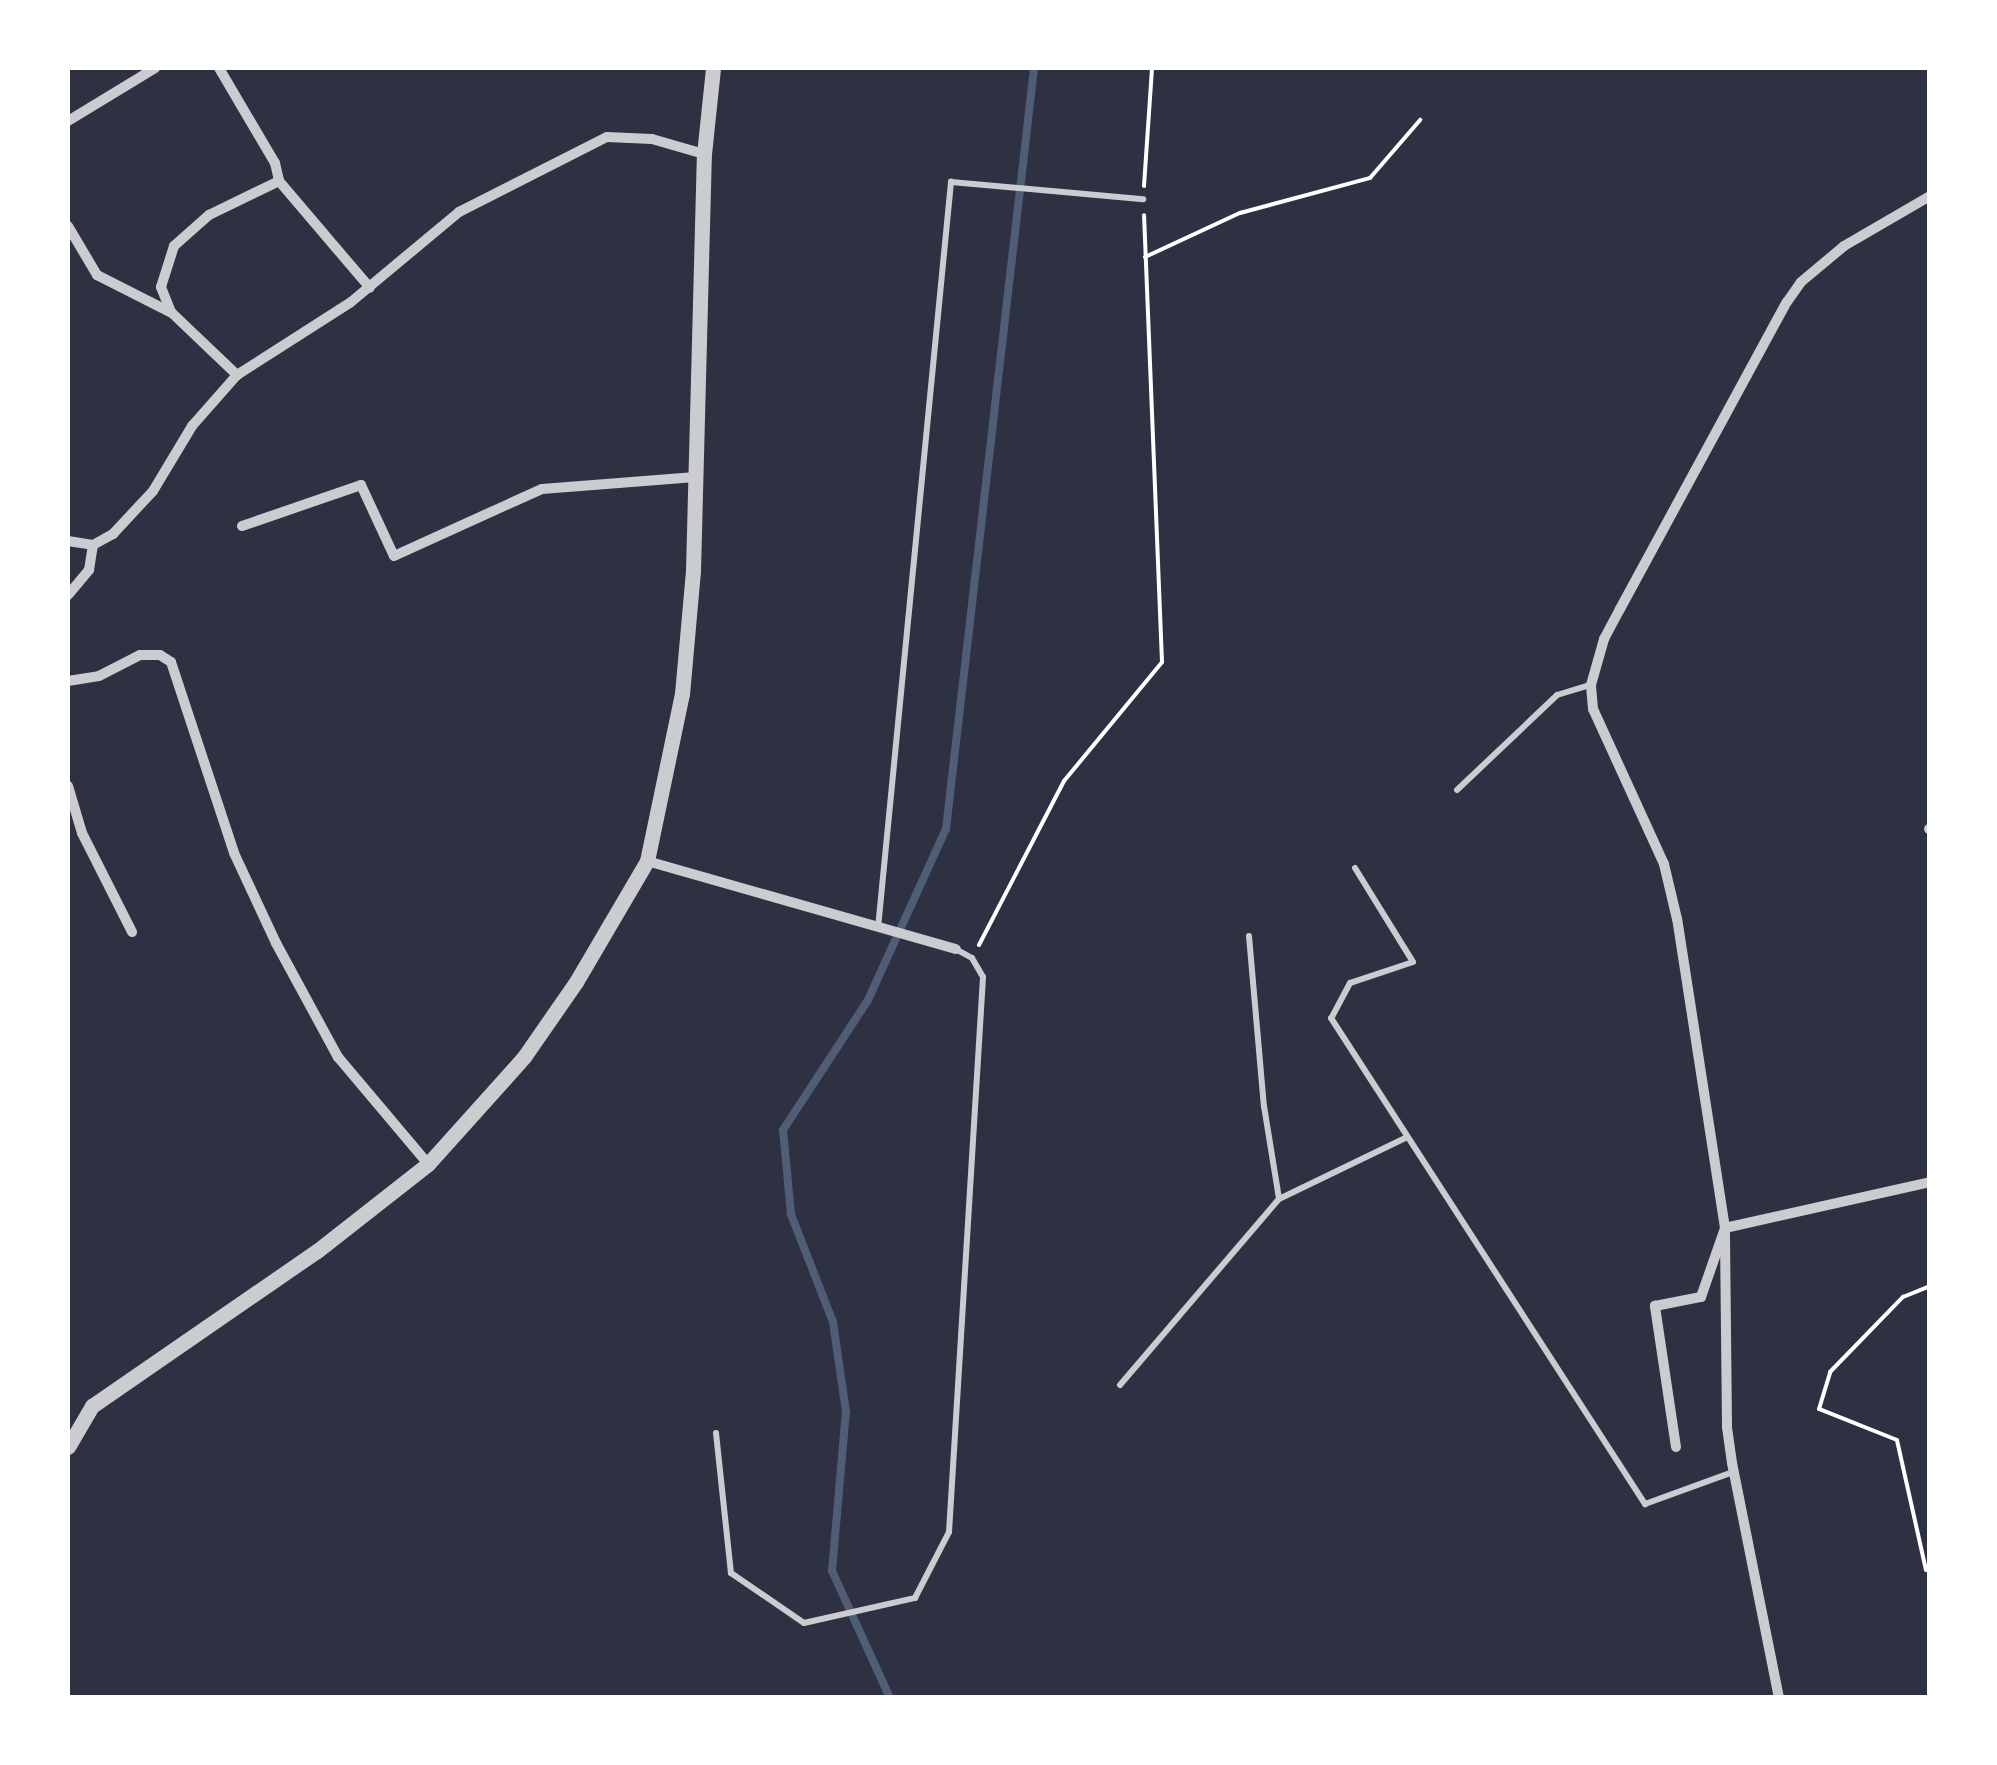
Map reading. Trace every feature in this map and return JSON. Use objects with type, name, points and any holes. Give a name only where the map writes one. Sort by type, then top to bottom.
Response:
[{"type":"street","points":[[68,121],[154,68]]},
{"type":"street","points":[[219,68],[275,163],[280,180],[370,288]]},
{"type":"street","points":[[68,1447],[92,1406],[317,1251],[428,1164],[524,1057],[576,982],[646,861],[682,694],[696,478],[704,154],[713,68]]},
{"type":"street","points":[[68,541],[93,545],[114,534],[153,491],[192,426],[237,374],[370,288],[459,212],[587,144],[627,136],[704,154]]},
{"type":"street","points":[[172,313],[161,286],[174,246],[210,215],[280,180]]},
{"type":"street","points":[[1779,1698],[1727,1426],[1724,1228],[1683,955],[1664,864],[1593,709],[1591,685],[1600,649],[1620,608],[1794,292],[1844,246],[1930,196]]},
{"type":"street","points":[[68,226],[97,275],[172,313],[237,374]]},
{"type":"street","points":[[242,526],[356,484],[371,502],[388,551],[394,556],[542,489],[696,478]]},
{"type":"street","points":[[68,594],[89,570],[93,545]]},
{"type":"street","points":[[68,681],[99,676],[140,656],[160,655],[171,662],[223,824],[276,943],[338,1057],[428,1164]]},
{"type":"street","points":[[68,786],[82,833],[132,932]]},
{"type":"street","points":[[646,861],[956,949]]},
{"type":"street","points":[[1724,1228],[1930,1182]]},
{"type":"street","points":[[1676,1447],[1655,1306],[1701,1297],[1724,1228]]},
{"type":"lane","points":[[878,929],[952,182],[1143,199]]},
{"type":"lane","points":[[1458,790],[1557,695],[1591,685]]},
{"type":"lane","points":[[1356,868],[1412,962],[1350,983],[1331,1018],[1645,1504],[1734,1472]]},
{"type":"lane","points":[[1249,936],[1264,1106],[1279,1199]]},
{"type":"lane","points":[[716,1433],[732,1573],[804,1623],[915,1598],[949,1532],[983,977],[972,958],[956,949]]},
{"type":"lane","points":[[1120,1385],[1279,1199],[1407,1137]]},
{"type":"path","points":[[972,958],[1064,780],[1162,662],[1143,199],[1152,68]]},
{"type":"path","points":[[1145,257],[1240,213],[1370,178],[1420,120]]},
{"type":"path","points":[[1926,1570],[1897,1440],[1819,1409],[1830,1372],[1902,1297],[1930,1286]]},
{"type":"waterway","points":[[890,1698],[832,1571],[846,1412],[833,1322],[791,1214],[783,1130],[868,1000],[946,829],[1034,68]]}]
